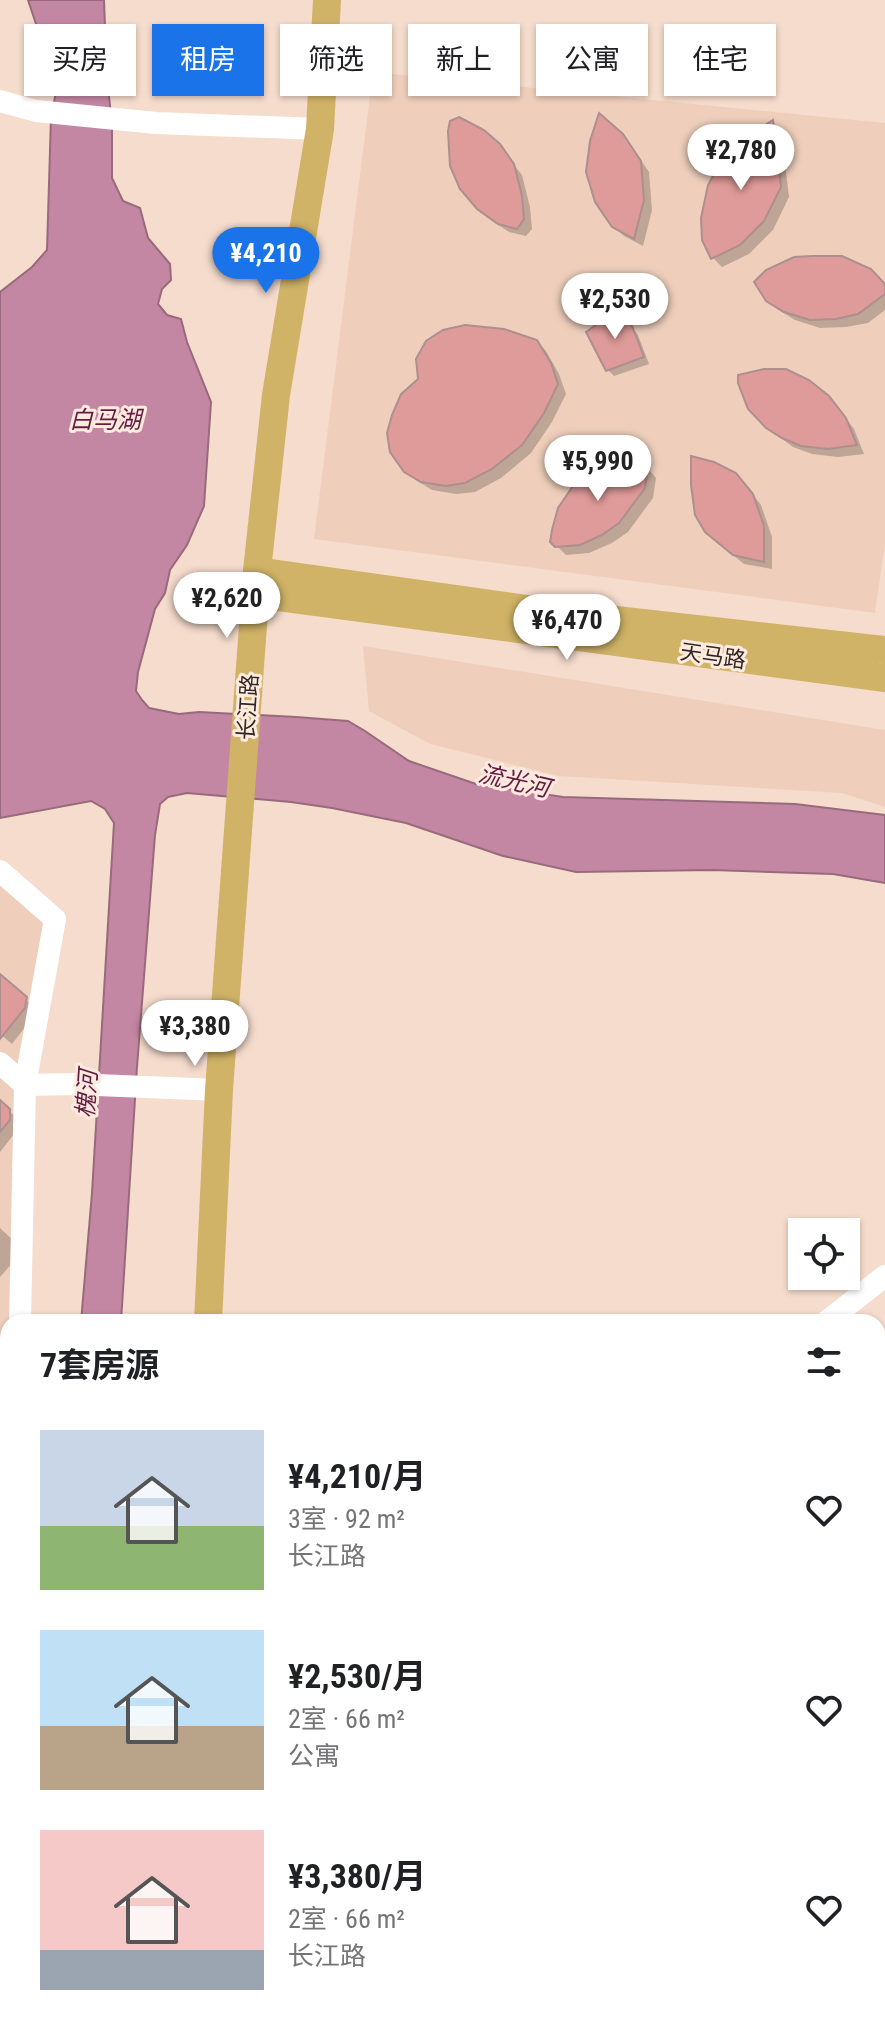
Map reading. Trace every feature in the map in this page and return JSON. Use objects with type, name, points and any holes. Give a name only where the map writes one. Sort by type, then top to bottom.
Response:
[{"type":"main road","name":"长江路","points":[[208,1314],[219,1090],[257,582],[276,395],[320,129],[327,0]]},
{"type":"main road","name":"天马路","points":[[257,582],[885,650]]},
{"type":"main road","name":"天马路","points":[[257,582],[885,678]]},
{"type":"street","points":[[0,101],[36,111],[156,123],[320,129]]},
{"type":"street","points":[[0,871],[55,919],[25,1085],[20,1314]]},
{"type":"street","points":[[0,1063],[25,1085],[219,1090]]},
{"type":"street","points":[[836,1314],[885,1276]]},
{"type":"shaded area","points":[[392,74],[408,75],[408,96],[520,96],[520,87],[536,88],[536,96],[614,96],[885,123],[885,543],[875,613],[314,539],[370,96],[392,96]]},
{"type":"shaded area","points":[[363,646],[885,730],[885,807],[842,793],[559,776],[430,744],[369,711]]},
{"type":"shaded area","points":[[0,871],[55,919],[25,1085],[20,1314],[0,1314]]},
{"type":"water","name":"白马湖","points":[[28,0],[104,0],[105,24],[36,24]]},
{"type":"water","name":"白马湖","points":[[55,96],[109,96],[112,178],[123,201],[140,208],[148,238],[170,264],[171,280],[162,289],[158,304],[167,315],[181,319],[211,402],[204,506],[187,545],[170,570],[165,593],[155,609],[138,672],[136,691],[149,708],[179,714],[199,712],[348,721],[409,761],[476,784],[563,797],[795,804],[885,815],[885,883],[833,874],[712,870],[576,872],[503,856],[406,823],[332,808],[187,793],[168,797],[160,804],[155,835],[122,1314],[82,1314],[114,823],[105,809],[91,801],[0,818],[0,292],[32,267],[47,250],[51,117]]},
{"type":"building","points":[[599,113],[623,134],[641,161],[644,200],[634,239],[612,227],[595,202],[586,172],[590,141]]},
{"type":"building","points":[[459,117],[484,130],[500,144],[514,164],[524,219],[517,229],[498,224],[477,209],[460,189],[450,166],[448,131],[450,121]]},
{"type":"building","points":[[773,120],[781,187],[764,221],[740,245],[711,259],[702,240],[701,218],[708,185],[728,148]]},
{"type":"building","points":[[842,256],[871,269],[885,284],[885,294],[858,314],[836,319],[810,320],[784,312],[766,301],[754,282],[766,270],[794,257]]},
{"type":"building","points":[[618,309],[632,326],[644,357],[606,371],[586,332]]},
{"type":"building","points":[[465,325],[504,329],[537,340],[551,363],[558,384],[544,413],[522,445],[492,469],[465,483],[446,486],[421,482],[404,472],[390,452],[387,433],[392,415],[401,394],[418,379],[416,359],[426,341],[443,330]]},
{"type":"building","points":[[764,369],[786,369],[809,380],[829,396],[846,418],[857,445],[828,449],[801,446],[766,428],[748,409],[738,383],[738,375]]},
{"type":"building","points":[[691,456],[714,462],[736,473],[753,494],[764,526],[764,562],[733,555],[705,532],[695,515]]},
{"type":"building","points":[[642,460],[648,467],[645,488],[619,523],[580,545],[555,547],[550,542],[558,508],[573,486],[611,464]]},
{"type":"building","points":[[0,974],[27,997],[25,1008],[0,1039]]},
{"type":"building","points":[[0,1100],[10,1109],[10,1120],[0,1132]]},
{"type":"water label","name":"流光河","points":[[514,781]]},
{"type":"water label","name":"槐河","points":[[87,1094]]}]
